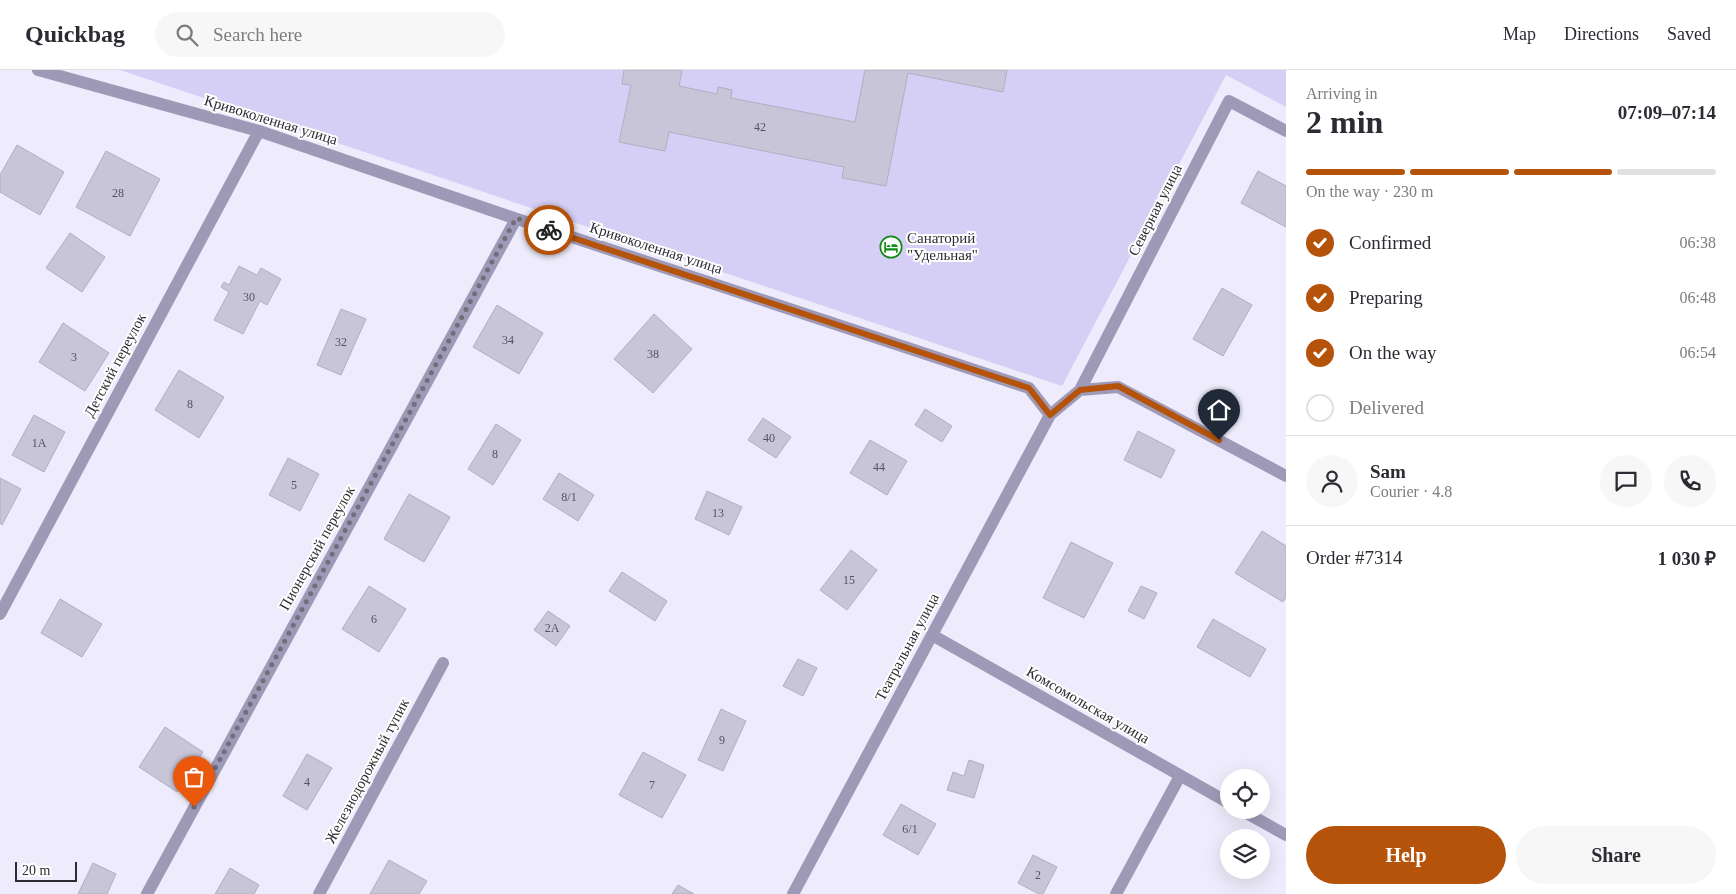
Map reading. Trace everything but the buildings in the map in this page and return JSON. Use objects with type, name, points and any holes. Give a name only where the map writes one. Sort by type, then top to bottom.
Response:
[{"type":"street","name":"Кривоколенная улица","points":[[38,70],[259,131],[1029,388],[1050,415]]},
{"type":"street","name":"Северная улица","points":[[1080,390],[1228,101],[1286,131]]},
{"type":"street","name":"Детский переулок","points":[[0,614],[259,131]]},
{"type":"street","name":"Пионерский переулок","points":[[146,894],[516,218]]},
{"type":"street","points":[[1050,415],[1080,390],[1118,386],[1286,476]]},
{"type":"street","name":"Театральная улица","points":[[793,894],[1050,415]]},
{"type":"street","name":"Комсомольская улица","points":[[932,635],[1220,798]]},
{"type":"street","name":"Железнодорожный тупик","points":[[319,894],[443,664]]},
{"type":"street","points":[[1116,894],[1180,776]]},
{"type":"street","points":[[1257,819],[1286,835]]},
{"type":"shaded area","name":"Санаторий \"Удельная\"","points":[[120,70],[1286,70],[1286,107],[1226,75],[1062,386]]},
{"type":"way so far","points":[[194,807],[516,218],[549,230]]},
{"type":"place","name":"Санаторий \"Удельная\"","points":[[891,247]]},
{"type":"route","points":[[549,230],[1029,388],[1050,415],[1080,390],[1118,386],[1219,440]]}]
